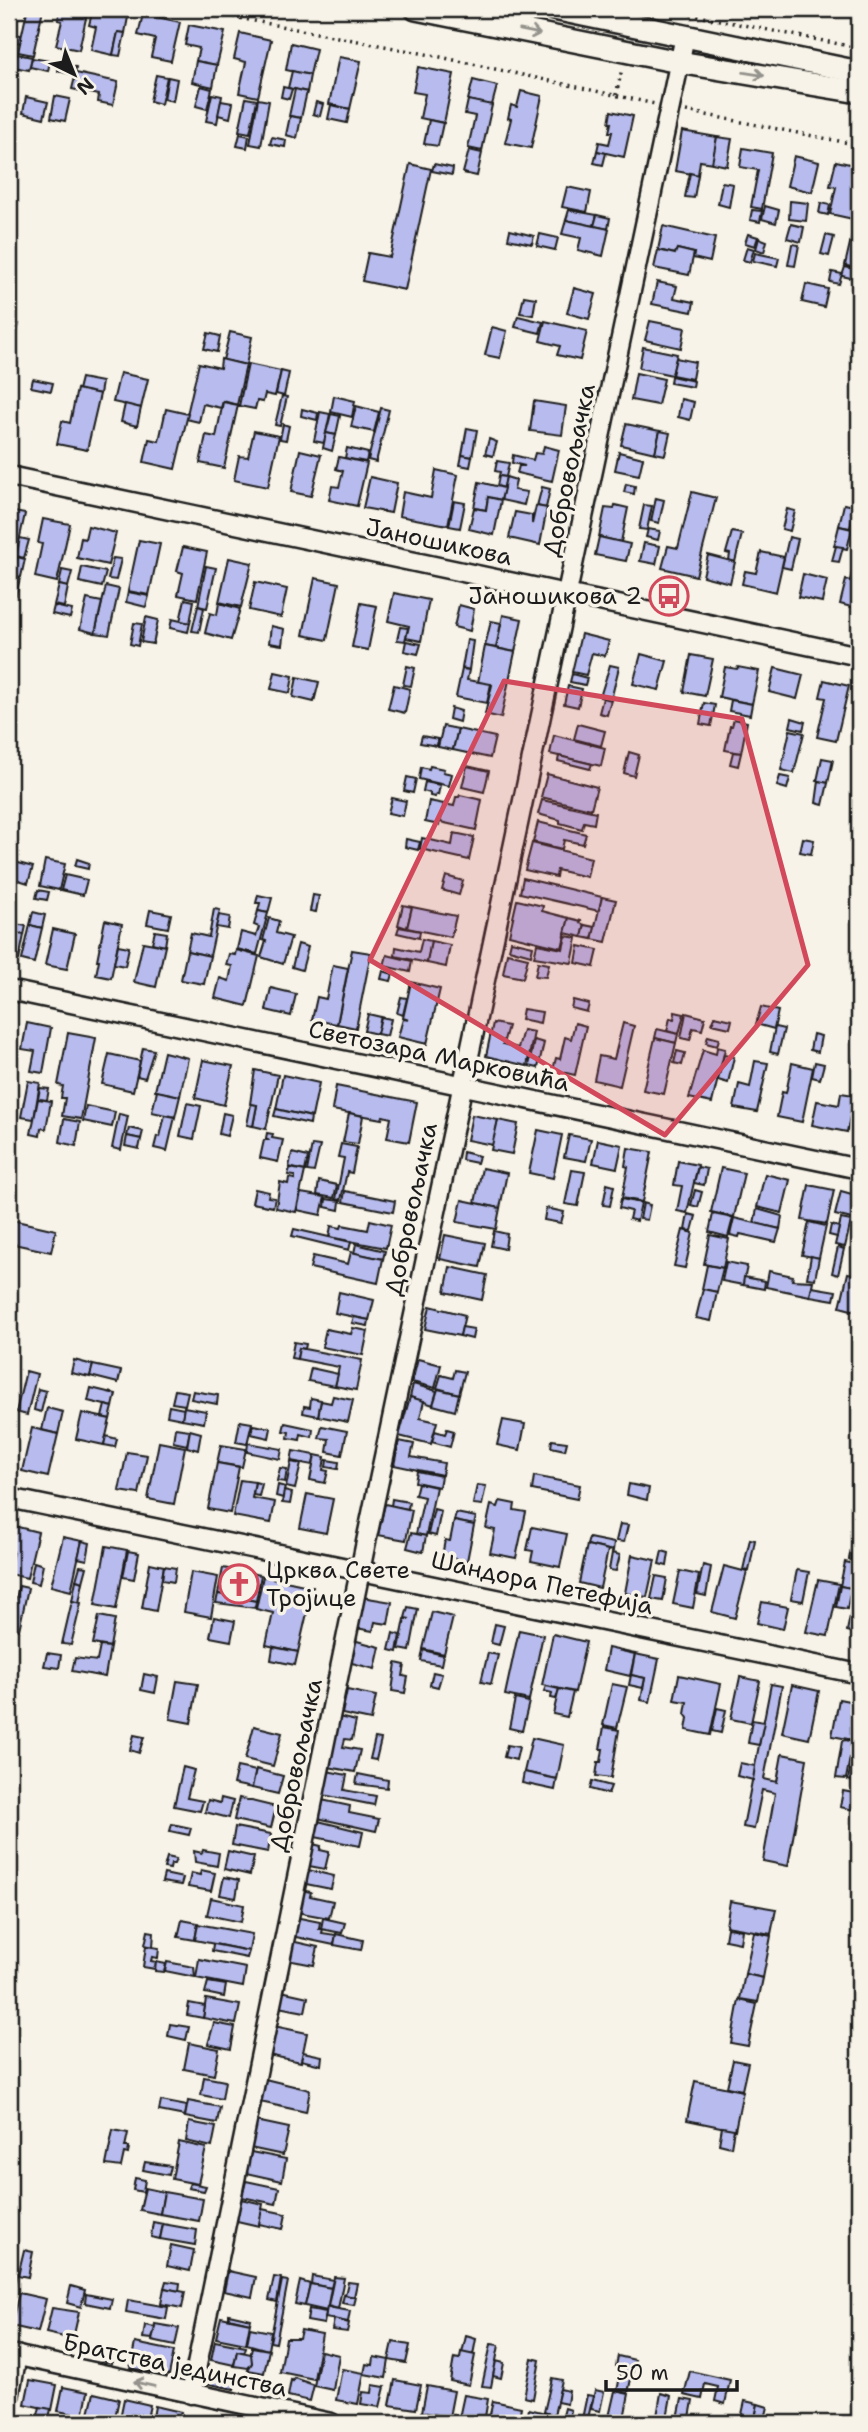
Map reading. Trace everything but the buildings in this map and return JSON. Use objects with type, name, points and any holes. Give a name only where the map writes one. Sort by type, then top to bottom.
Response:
[{"type":"street","points":[[416,9],[680,62],[859,92]]},
{"type":"street","points":[[554,9],[859,72]]},
{"type":"street","name":"Добровољачка","points":[[191,2394],[462,1086],[685,36]]},
{"type":"street","name":"Јаношикова","points":[[9,476],[859,656]]},
{"type":"street","name":"Светозара Марковића","points":[[9,990],[859,1169]]},
{"type":"street","name":"Шандора Петефија","points":[[9,1498],[859,1674]]},
{"type":"street","points":[[9,2398],[13,2355]]},
{"type":"street","name":"Братства јединства","points":[[13,2355],[331,2423]]},
{"type":"path","points":[[192,9],[436,56],[670,108],[859,145]]},
{"type":"path","points":[[663,9],[859,48]]},
{"type":"highlighted area","points":[[504,681],[742,719],[808,965],[665,1135],[370,960]]},
{"type":"place","name":"Јаношикова 2","points":[[669,596]]},
{"type":"place","name":"Црква Свете Тројице","points":[[239,1584]]}]
